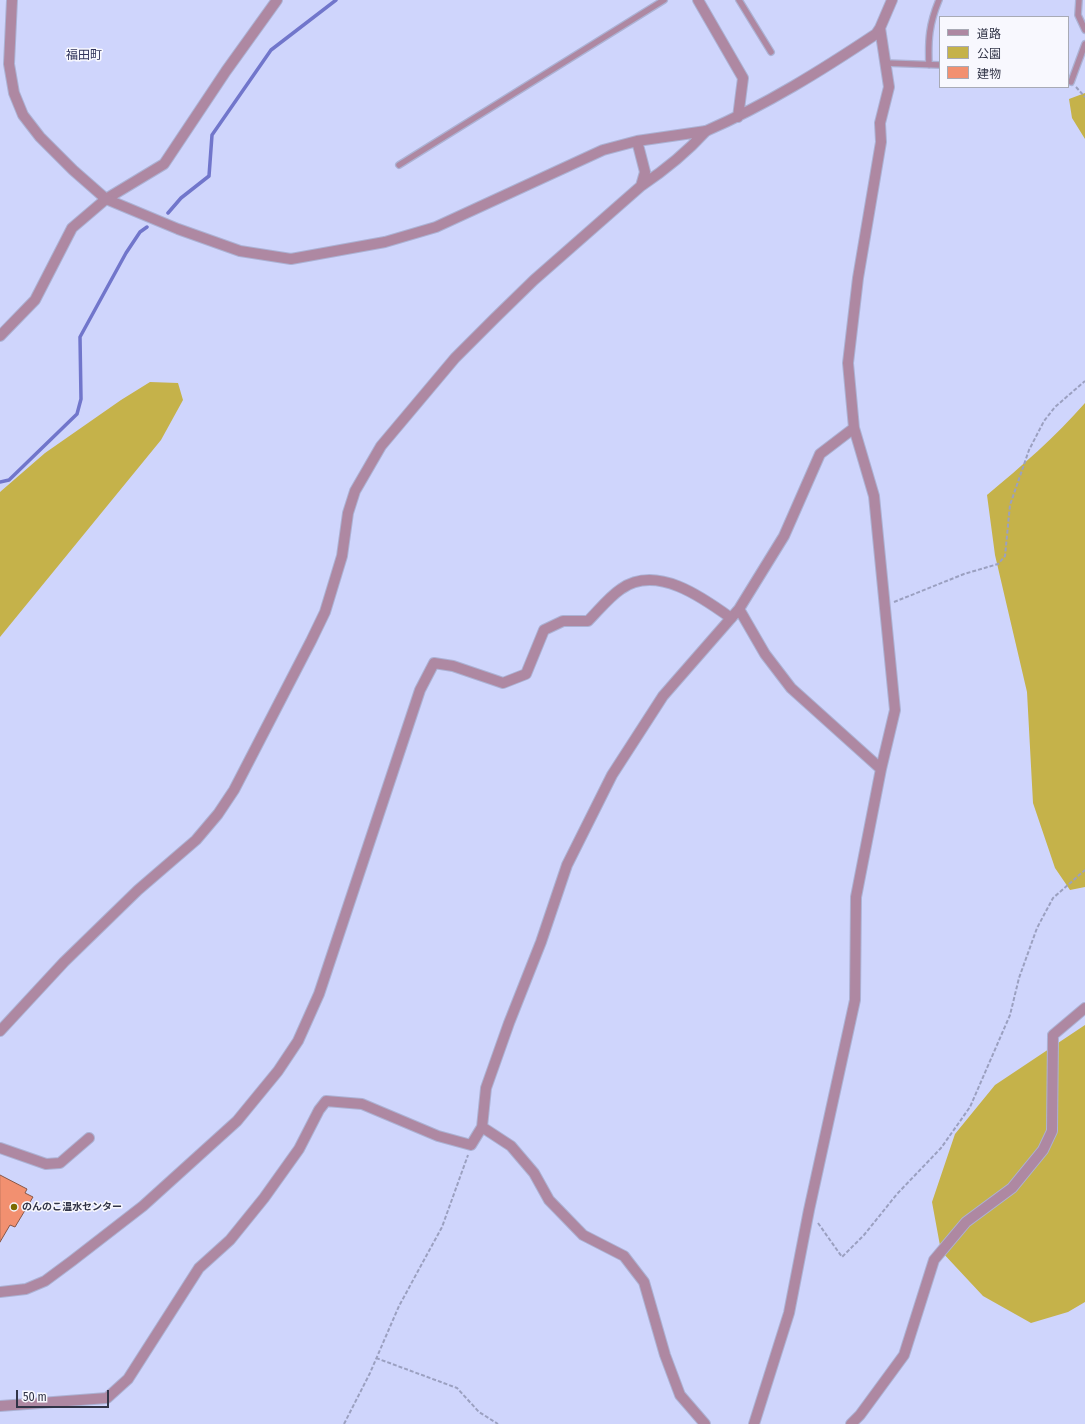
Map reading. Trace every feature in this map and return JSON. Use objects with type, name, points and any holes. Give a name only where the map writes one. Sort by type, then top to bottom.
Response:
[{"type":"street","points":[[12,0],[9,64],[14,93],[23,115],[40,137],[73,170],[106,199],[178,229],[240,251],[291,259],[385,242],[436,227],[603,150],[637,141],[706,131],[738,117],[837,60],[876,34],[892,0]]},
{"type":"street","points":[[0,336],[34,300],[72,228],[106,199],[164,164],[222,77],[277,0]]},
{"type":"street","points":[[698,0],[744,78],[738,117]]},
{"type":"street","points":[[754,1424],[789,1313],[809,1210],[855,1000],[856,897],[881,769],[895,710],[874,496],[854,428],[848,363],[858,278],[880,142],[880,123],[889,87],[880,28]]},
{"type":"street","points":[[0,1031],[64,962],[138,890],[196,840],[218,814],[234,790],[325,612],[342,556],[348,513],[355,491],[381,446],[455,358],[534,280],[641,186],[681,156],[706,131]]},
{"type":"street","points":[[637,141],[645,172],[641,186]]},
{"type":"street","points":[[0,1406],[99,1400],[107,1398],[112,1394],[128,1379],[198,1268],[230,1240],[264,1198],[299,1149],[319,1110],[326,1101],[362,1104],[438,1136],[471,1145],[482,1127],[486,1088],[509,1023],[541,942],[566,866],[612,775],[663,696],[738,609],[784,536],[820,454],[854,428]]},
{"type":"street","points":[[0,1292],[26,1289],[45,1281],[143,1206],[237,1121],[278,1071],[298,1041],[318,994],[420,690],[434,664],[453,666],[503,683],[526,674],[544,630],[563,621],[588,621],[621,588],[643,580],[659,580],[679,587],[711,603],[731,618]]},
{"type":"street","points":[[738,609],[765,654],[791,688],[881,769]]},
{"type":"street","points":[[851,1424],[860,1415],[904,1355],[934,1260],[966,1222],[1012,1188],[1043,1150],[1052,1130],[1053,1035],[1085,1008]]},
{"type":"street","points":[[482,1127],[512,1146],[534,1173],[549,1200],[583,1235],[624,1256],[644,1282],[665,1355],[680,1395],[705,1424]]},
{"type":"street","points":[[0,1148],[46,1164],[60,1163],[89,1138]]},
{"type":"lane","points":[[400,165],[664,0]]},
{"type":"lane","points":[[739,0],[771,52]]},
{"type":"lane","points":[[929,66],[928,38],[932,17],[939,0]]},
{"type":"lane","points":[[1079,0],[1078,15],[1085,30]]},
{"type":"lane","points":[[1071,82],[1085,44]]},
{"type":"lane","points":[[885,63],[929,66],[939,65]]},
{"type":"path","points":[[1071,82],[1085,98]]},
{"type":"path","points":[[884,606],[964,574],[998,564],[1005,556],[1010,505],[1029,450],[1044,421],[1054,407],[1085,381]]},
{"type":"path","points":[[809,1210],[842,1257],[864,1235],[897,1194],[942,1148],[970,1106],[980,1086],[1010,1015],[1019,978],[1037,928],[1053,898],[1085,870]]},
{"type":"path","points":[[344,1424],[400,1306],[442,1227],[471,1145]]},
{"type":"path","points":[[376,1358],[457,1388],[479,1412],[498,1424]]},
{"type":"green space","points":[[1085,93],[1085,139],[1072,118],[1069,99]]},
{"type":"green space","points":[[150,382],[178,383],[183,400],[161,440],[0,637],[0,492],[45,453],[121,400]]},
{"type":"green space","points":[[1085,403],[1085,887],[1070,890],[1055,868],[1033,803],[1027,692],[995,555],[987,495],[1038,451]]},
{"type":"green space","points":[[1085,1025],[1085,1302],[1068,1312],[1031,1323],[983,1296],[941,1251],[932,1202],[955,1134],[995,1085]]},
{"type":"building","name":"のんのこ温水センター","points":[[0,1175],[27,1189],[25,1193],[33,1197],[15,1227],[10,1225],[0,1242]]},
{"type":"waterway","points":[[168,213],[181,198],[209,176],[212,135],[271,50],[336,0]]},
{"type":"waterway","points":[[0,482],[9,480],[77,414],[81,399],[80,337],[126,253],[140,232],[147,227]]},
{"type":"place","name":"のんのこ温水センター","points":[[14,1207]]},
{"type":"district","name":"福田町","points":[[84,56]]}]
